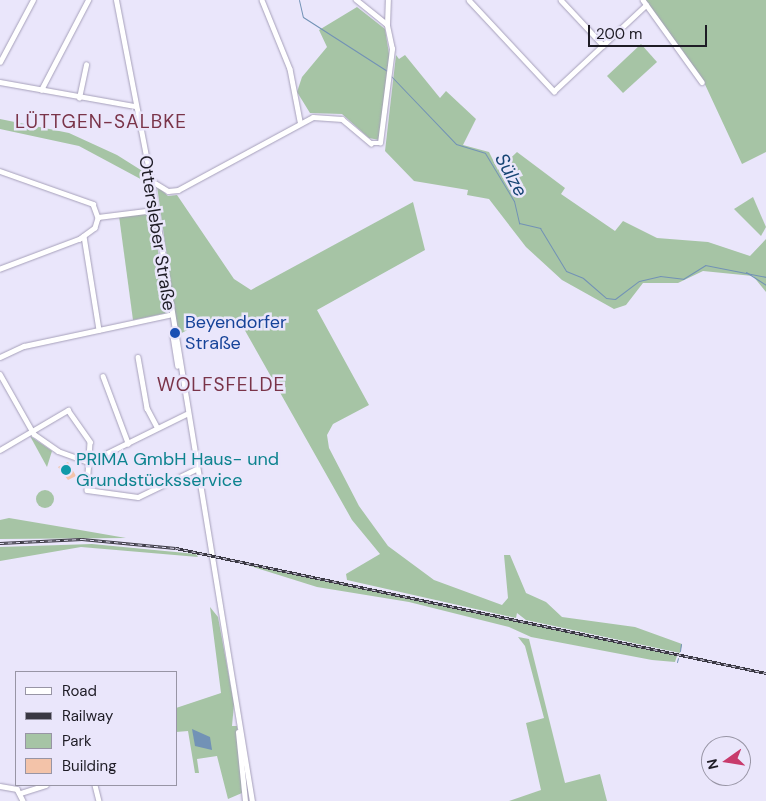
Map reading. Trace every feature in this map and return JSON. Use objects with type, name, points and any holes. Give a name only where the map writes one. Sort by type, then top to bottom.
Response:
[{"type":"main road","name":"Ottersleber Straße","points":[[116,0],[150,180],[169,316],[239,726]]},
{"type":"main road","points":[[239,726],[245,801]]},
{"type":"main road","points":[[239,726],[252,801]]},
{"type":"street","points":[[0,62],[33,0]]},
{"type":"street","points":[[41,90],[88,0]]},
{"type":"street","points":[[262,0],[290,69],[300,121]]},
{"type":"street","points":[[356,0],[387,26]]},
{"type":"street","points":[[150,180],[168,191],[178,190],[254,152],[300,121],[315,116],[338,118],[372,144],[381,142],[391,69],[387,26],[388,0]]},
{"type":"street","points":[[469,0],[553,91],[604,45],[644,2],[702,82]]},
{"type":"street","points":[[561,0],[604,45]]},
{"type":"street","points":[[79,98],[86,64]]},
{"type":"street","points":[[0,82],[79,98],[135,106]]},
{"type":"street","points":[[0,171],[95,206],[98,217],[95,228],[84,236],[0,269]]},
{"type":"street","points":[[98,217],[154,210]]},
{"type":"street","points":[[84,236],[99,330]]},
{"type":"street","points":[[0,356],[24,346],[169,316]]},
{"type":"street","points":[[171,328],[176,355]]},
{"type":"street","points":[[173,336],[178,366]]},
{"type":"street","points":[[138,358],[147,410],[157,427]]},
{"type":"street","points":[[0,374],[31,430],[58,451],[90,462],[186,414]]},
{"type":"street","points":[[103,376],[128,443]]},
{"type":"street","points":[[0,450],[31,430],[70,411],[90,442],[90,462],[86,490],[129,498],[196,469]]},
{"type":"street","points":[[0,786],[21,793],[43,786]]},
{"type":"street","points":[[95,786],[98,801]]},
{"type":"street","points":[[21,793],[23,801]]},
{"type":"green space","points":[[645,0],[766,0],[766,152],[742,164],[702,78]]},
{"type":"green space","points":[[357,7],[385,29],[390,60],[379,140],[369,138],[342,114],[310,113],[297,92],[302,77],[327,47],[319,30]]},
{"type":"green space","points":[[641,44],[657,62],[623,93],[607,76]]},
{"type":"green space","points":[[396,55],[399,59],[405,55],[440,98],[446,91],[476,119],[463,145],[489,152],[498,170],[517,152],[565,188],[561,194],[615,231],[623,221],[657,238],[708,242],[750,256],[766,239],[766,292],[753,276],[703,271],[678,283],[643,283],[626,305],[614,309],[562,280],[526,247],[489,199],[467,195],[468,190],[414,181],[385,151]]},
{"type":"green space","points":[[0,119],[69,133],[117,155],[144,172],[148,183],[79,146],[0,129]]},
{"type":"green space","points":[[157,186],[168,196],[177,195],[234,279],[251,290],[413,202],[425,250],[317,310],[369,405],[333,424],[327,435],[329,448],[359,506],[388,546],[434,580],[502,605],[508,598],[504,555],[510,555],[526,593],[546,602],[562,617],[635,627],[682,644],[680,653],[526,620],[517,613],[516,618],[347,580],[346,574],[380,554],[352,520],[243,327],[202,322],[178,335]]},
{"type":"green space","points":[[753,197],[766,227],[761,236],[734,209]]},
{"type":"green space","points":[[148,213],[153,216],[167,313],[133,320],[119,216]]},
{"type":"green space","points":[[30,436],[52,451],[47,467]]},
{"type":"green space","points":[[45,490],[53,495],[54,499],[49,507],[45,508],[37,503],[36,499],[41,491]]},
{"type":"green space","points":[[9,518],[126,538],[0,539],[0,520]]},
{"type":"green space","points":[[92,544],[196,554],[198,557],[81,547],[0,561],[0,547]]},
{"type":"green space","points":[[244,564],[393,594],[677,656],[675,662],[652,660],[531,637],[509,627],[409,602],[317,587]]},
{"type":"green space","points":[[210,607],[218,617],[234,704],[232,726],[237,726],[242,793],[228,799],[217,756],[197,759],[199,773],[195,773],[188,731],[178,732],[178,707],[221,693]]},
{"type":"green space","points":[[518,637],[529,639],[565,783],[600,774],[607,801],[509,801],[541,790],[526,723],[544,718],[525,646]]},
{"type":"water","points":[[192,729],[210,737],[212,750],[195,746]]},
{"type":"building","name":"PRIMA GmbH Haus- und Grundstücksservice","points":[[68,462],[76,476],[68,480],[58,467]]},
{"type":"waterway","name":"Sülze","points":[[299,0],[303,17],[387,71]]},
{"type":"waterway","name":"Sülze","points":[[391,76],[456,144],[485,153],[514,201],[519,223],[540,228],[566,271],[583,278],[606,298],[615,299],[639,281],[660,276],[683,279],[705,265],[766,277]]},
{"type":"waterway","name":"Sülze","points":[[746,272],[766,285]]},
{"type":"waterway","points":[[680,651],[681,644]]},
{"type":"waterway","points":[[677,662],[678,658]]},
{"type":"railway","points":[[0,543],[82,539],[176,548],[766,673]]},
{"type":"place","name":"Beyendorfer Straße","points":[[175,333]]},
{"type":"place","name":"PRIMA GmbH Haus- und Grundstücksservice","points":[[66,470]]},
{"type":"district","name":"LÜTTGEN-SALBKE","points":[[101,122]]},
{"type":"district","name":"WOLFSFELDE","points":[[221,385]]}]
